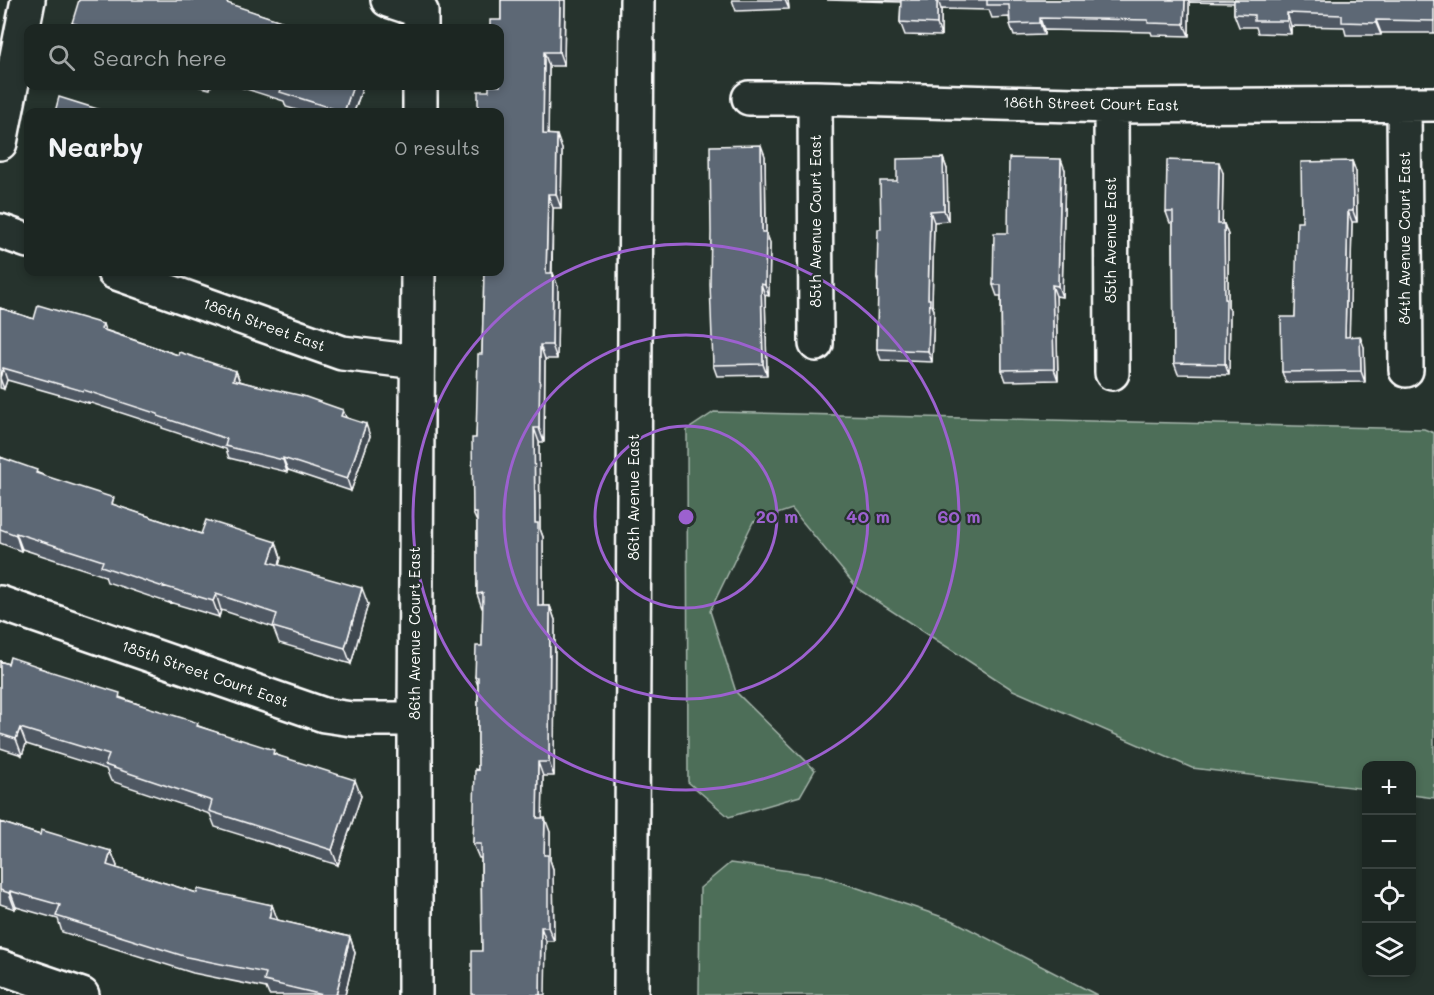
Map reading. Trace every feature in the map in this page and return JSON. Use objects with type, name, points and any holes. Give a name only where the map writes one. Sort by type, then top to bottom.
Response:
[{"type":"street","points":[[0,143],[28,0]]},
{"type":"street","points":[[388,0],[421,20]]},
{"type":"street","name":"86th Avenue East","points":[[631,995],[637,0]]},
{"type":"street","points":[[420,90],[420,108]]},
{"type":"street","name":"186th Street Court East","points":[[748,98],[1111,106],[1419,105]]},
{"type":"street","name":"85th Avenue Court East","points":[[815,98],[816,344]]},
{"type":"street","name":"84th Avenue Court East","points":[[1406,370],[1419,105]]},
{"type":"street","name":"85th Avenue East","points":[[1111,106],[1112,373]]},
{"type":"street","points":[[0,231],[24,240]]},
{"type":"street","name":"186th Street East","points":[[125,276],[342,353],[417,362]]},
{"type":"street","name":"86th Avenue Court East","points":[[415,995],[418,276]]},
{"type":"street","name":"185th Street Court East","points":[[0,603],[324,715],[352,719],[415,719]]},
{"type":"street","points":[[0,967],[82,995]]},
{"type":"green space","points":[[714,412],[1424,429],[1434,433],[1434,798],[1416,796],[1416,761],[1362,761],[1362,789],[1192,768],[1013,690],[858,589],[792,509],[753,522],[710,611],[736,692],[815,770],[800,796],[729,817],[688,782],[687,430]]},
{"type":"green space","points":[[730,863],[820,875],[954,921],[1097,995],[699,995],[700,888]]},
{"type":"building","points":[[79,0],[223,0],[290,24],[76,24],[72,23]]},
{"type":"building","points":[[501,0],[560,0],[559,52],[544,52],[543,134],[557,135],[556,194],[548,194],[546,273],[553,273],[552,345],[540,345],[539,428],[534,428],[535,523],[538,523],[538,606],[550,606],[549,762],[538,762],[537,818],[545,818],[544,855],[548,855],[548,927],[541,927],[540,995],[472,995],[472,951],[482,951],[481,844],[473,844],[475,769],[478,770],[476,646],[482,646],[483,593],[477,594],[477,513],[473,513],[472,438],[476,438],[478,354],[482,354],[484,276],[504,276],[504,108],[478,108],[478,91],[504,90],[504,24],[490,24],[490,20],[501,20]]},
{"type":"building","points":[[901,0],[937,0],[937,24],[900,22]]},
{"type":"building","points":[[987,0],[1185,0],[1184,24],[1148,23],[1148,20],[1040,18],[1040,23],[1010,24],[1009,5],[987,5]]},
{"type":"building","points":[[1234,0],[1434,0],[1434,21],[1342,22],[1342,15],[1287,13],[1287,21],[1254,21],[1254,15],[1234,14]]},
{"type":"building","points":[[281,90],[352,90],[345,108],[331,108],[280,92]]},
{"type":"building","points":[[59,97],[94,108],[56,108]]},
{"type":"building","points":[[761,145],[762,232],[766,232],[765,285],[761,284],[763,364],[713,365],[710,284],[710,146]]},
{"type":"building","points":[[943,158],[944,210],[930,211],[928,351],[877,349],[878,229],[881,229],[880,181],[897,181],[897,159]]},
{"type":"building","points":[[1009,158],[1061,159],[1058,286],[1052,285],[1054,369],[1002,370],[1001,285],[993,285],[994,233],[1008,233]]},
{"type":"building","points":[[1167,160],[1219,162],[1218,224],[1224,224],[1225,364],[1174,363],[1173,212],[1166,212]]},
{"type":"building","points":[[1352,161],[1353,211],[1348,211],[1345,337],[1360,336],[1361,371],[1282,372],[1281,317],[1295,317],[1297,222],[1302,222],[1301,162]]},
{"type":"building","points":[[38,305],[103,324],[101,329],[178,355],[179,352],[236,371],[233,380],[303,396],[343,410],[341,416],[366,424],[347,479],[283,458],[283,460],[225,446],[227,439],[84,390],[3,368],[0,377],[0,308],[34,319]]},
{"type":"building","points":[[0,457],[37,470],[36,473],[114,498],[112,504],[201,534],[206,520],[276,542],[269,562],[362,588],[345,648],[273,627],[277,614],[216,594],[213,601],[163,587],[101,566],[103,561],[0,529]]},
{"type":"building","points":[[10,657],[120,693],[119,698],[274,750],[273,754],[355,780],[332,850],[209,811],[212,801],[105,765],[109,755],[20,728],[16,739],[0,734],[0,661],[8,664]]},
{"type":"building","points":[[0,822],[40,835],[41,830],[111,851],[107,865],[197,893],[198,889],[272,905],[269,918],[350,937],[336,995],[323,995],[264,981],[266,973],[187,957],[56,916],[60,905],[0,890]]}]
